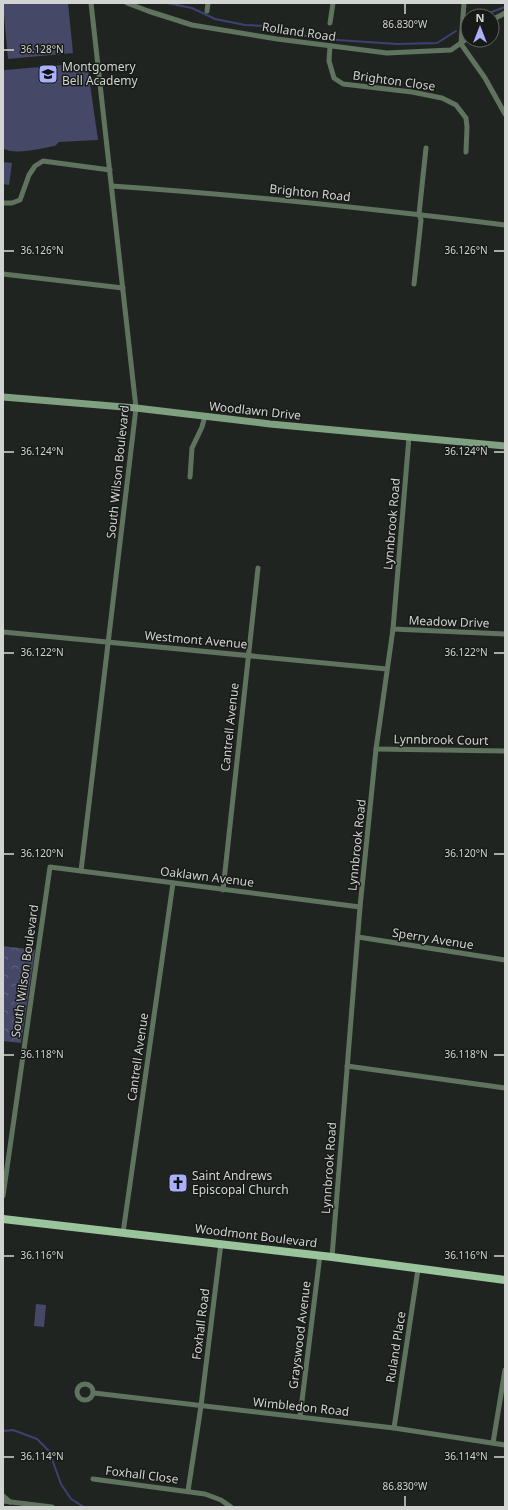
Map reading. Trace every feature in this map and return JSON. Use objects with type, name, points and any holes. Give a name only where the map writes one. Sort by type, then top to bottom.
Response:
[{"type":"main road","name":"Woodlawn Drive","points":[[3,397],[136,408],[270,424],[505,446]]},
{"type":"main road","name":"Woodmont Boulevard","points":[[3,1219],[320,1255],[505,1280]]},
{"type":"street","name":"South Wilson Boulevard","points":[[81,871],[110,642],[136,408],[112,186],[90,3]]},
{"type":"street","name":"Rolland Road","points":[[127,3],[192,25],[330,46],[387,53],[450,50],[460,45]]},
{"type":"street","points":[[206,11],[208,3]]},
{"type":"street","points":[[330,23],[332,3]]},
{"type":"street","name":"Brighton Close","points":[[330,46],[329,62],[334,78],[343,84],[412,92],[442,98],[456,105],[466,118],[466,152]]},
{"type":"street","points":[[464,48],[485,78],[505,114]]},
{"type":"street","points":[[414,284],[421,220],[419,214],[426,148]]},
{"type":"street","points":[[3,203],[12,203],[20,200],[35,166],[43,161],[110,170]]},
{"type":"street","name":"Brighton Road","points":[[112,186],[203,192],[419,214],[505,225]]},
{"type":"street","points":[[3,274],[123,288]]},
{"type":"street","points":[[190,477],[192,448],[202,427],[205,416]]},
{"type":"street","name":"Lynnbrook Road","points":[[332,1257],[360,907],[376,749],[393,629],[409,437]]},
{"type":"street","name":"Cantrell Avenue","points":[[223,890],[258,568]]},
{"type":"street","name":"Meadow Drive","points":[[393,629],[505,634]]},
{"type":"street","name":"Westmont Avenue","points":[[3,632],[387,669]]},
{"type":"street","name":"Lynnbrook Court","points":[[376,749],[505,751]]},
{"type":"street","name":"South Wilson Boulevard","points":[[3,1196],[50,868]]},
{"type":"street","name":"Oaklawn Avenue","points":[[50,868],[360,907]]},
{"type":"street","name":"Cantrell Avenue","points":[[123,1233],[173,883]]},
{"type":"street","name":"Sperry Avenue","points":[[358,937],[505,960]]},
{"type":"street","points":[[347,1066],[505,1088]]},
{"type":"street","name":"Foxhall Road","points":[[201,1406],[221,1243]]},
{"type":"street","name":"Grayswood Avenue","points":[[300,1417],[320,1255]]},
{"type":"street","name":"Ruland Place","points":[[394,1428],[418,1269]]},
{"type":"street","points":[[493,1443],[505,1370]]},
{"type":"street","name":"Wimbledon Road","points":[[94,1393],[394,1428],[505,1445]]},
{"type":"street","name":"Foxhall Close","points":[[188,1491],[201,1406]]},
{"type":"street","name":"Foxhall Close","points":[[93,1479],[188,1491],[215,1497],[231,1507]]},
{"type":"street","points":[[3,1496],[10,1502]]},
{"type":"street","points":[[3,1501],[52,1507]]},
{"type":"green space","points":[[3,3],[68,3],[73,53],[8,59]]},
{"type":"green space","points":[[87,63],[98,140],[59,142],[55,146],[36,150],[14,151],[3,148],[3,72],[5,70]]},
{"type":"green space","points":[[3,162],[12,163],[9,185],[3,184]]},
{"type":"green space","points":[[3,946],[35,950],[21,1043],[3,1041]]},
{"type":"green space","points":[[36,1304],[46,1305],[44,1327],[34,1326]]},
{"type":"waterway","points":[[167,3],[192,8],[215,19],[245,25],[267,26],[278,31],[323,39],[397,44],[437,43],[456,31]]},
{"type":"waterway","points":[[500,9],[505,7]]},
{"type":"waterway","points":[[3,1431],[13,1430],[37,1439],[49,1451],[61,1484],[71,1499],[84,1507]]},
{"type":"place","name":"Montgomery Bell Academy","points":[[48,74]]},
{"type":"place","name":"Saint Andrews Episcopal Church","points":[[178,1183]]}]
